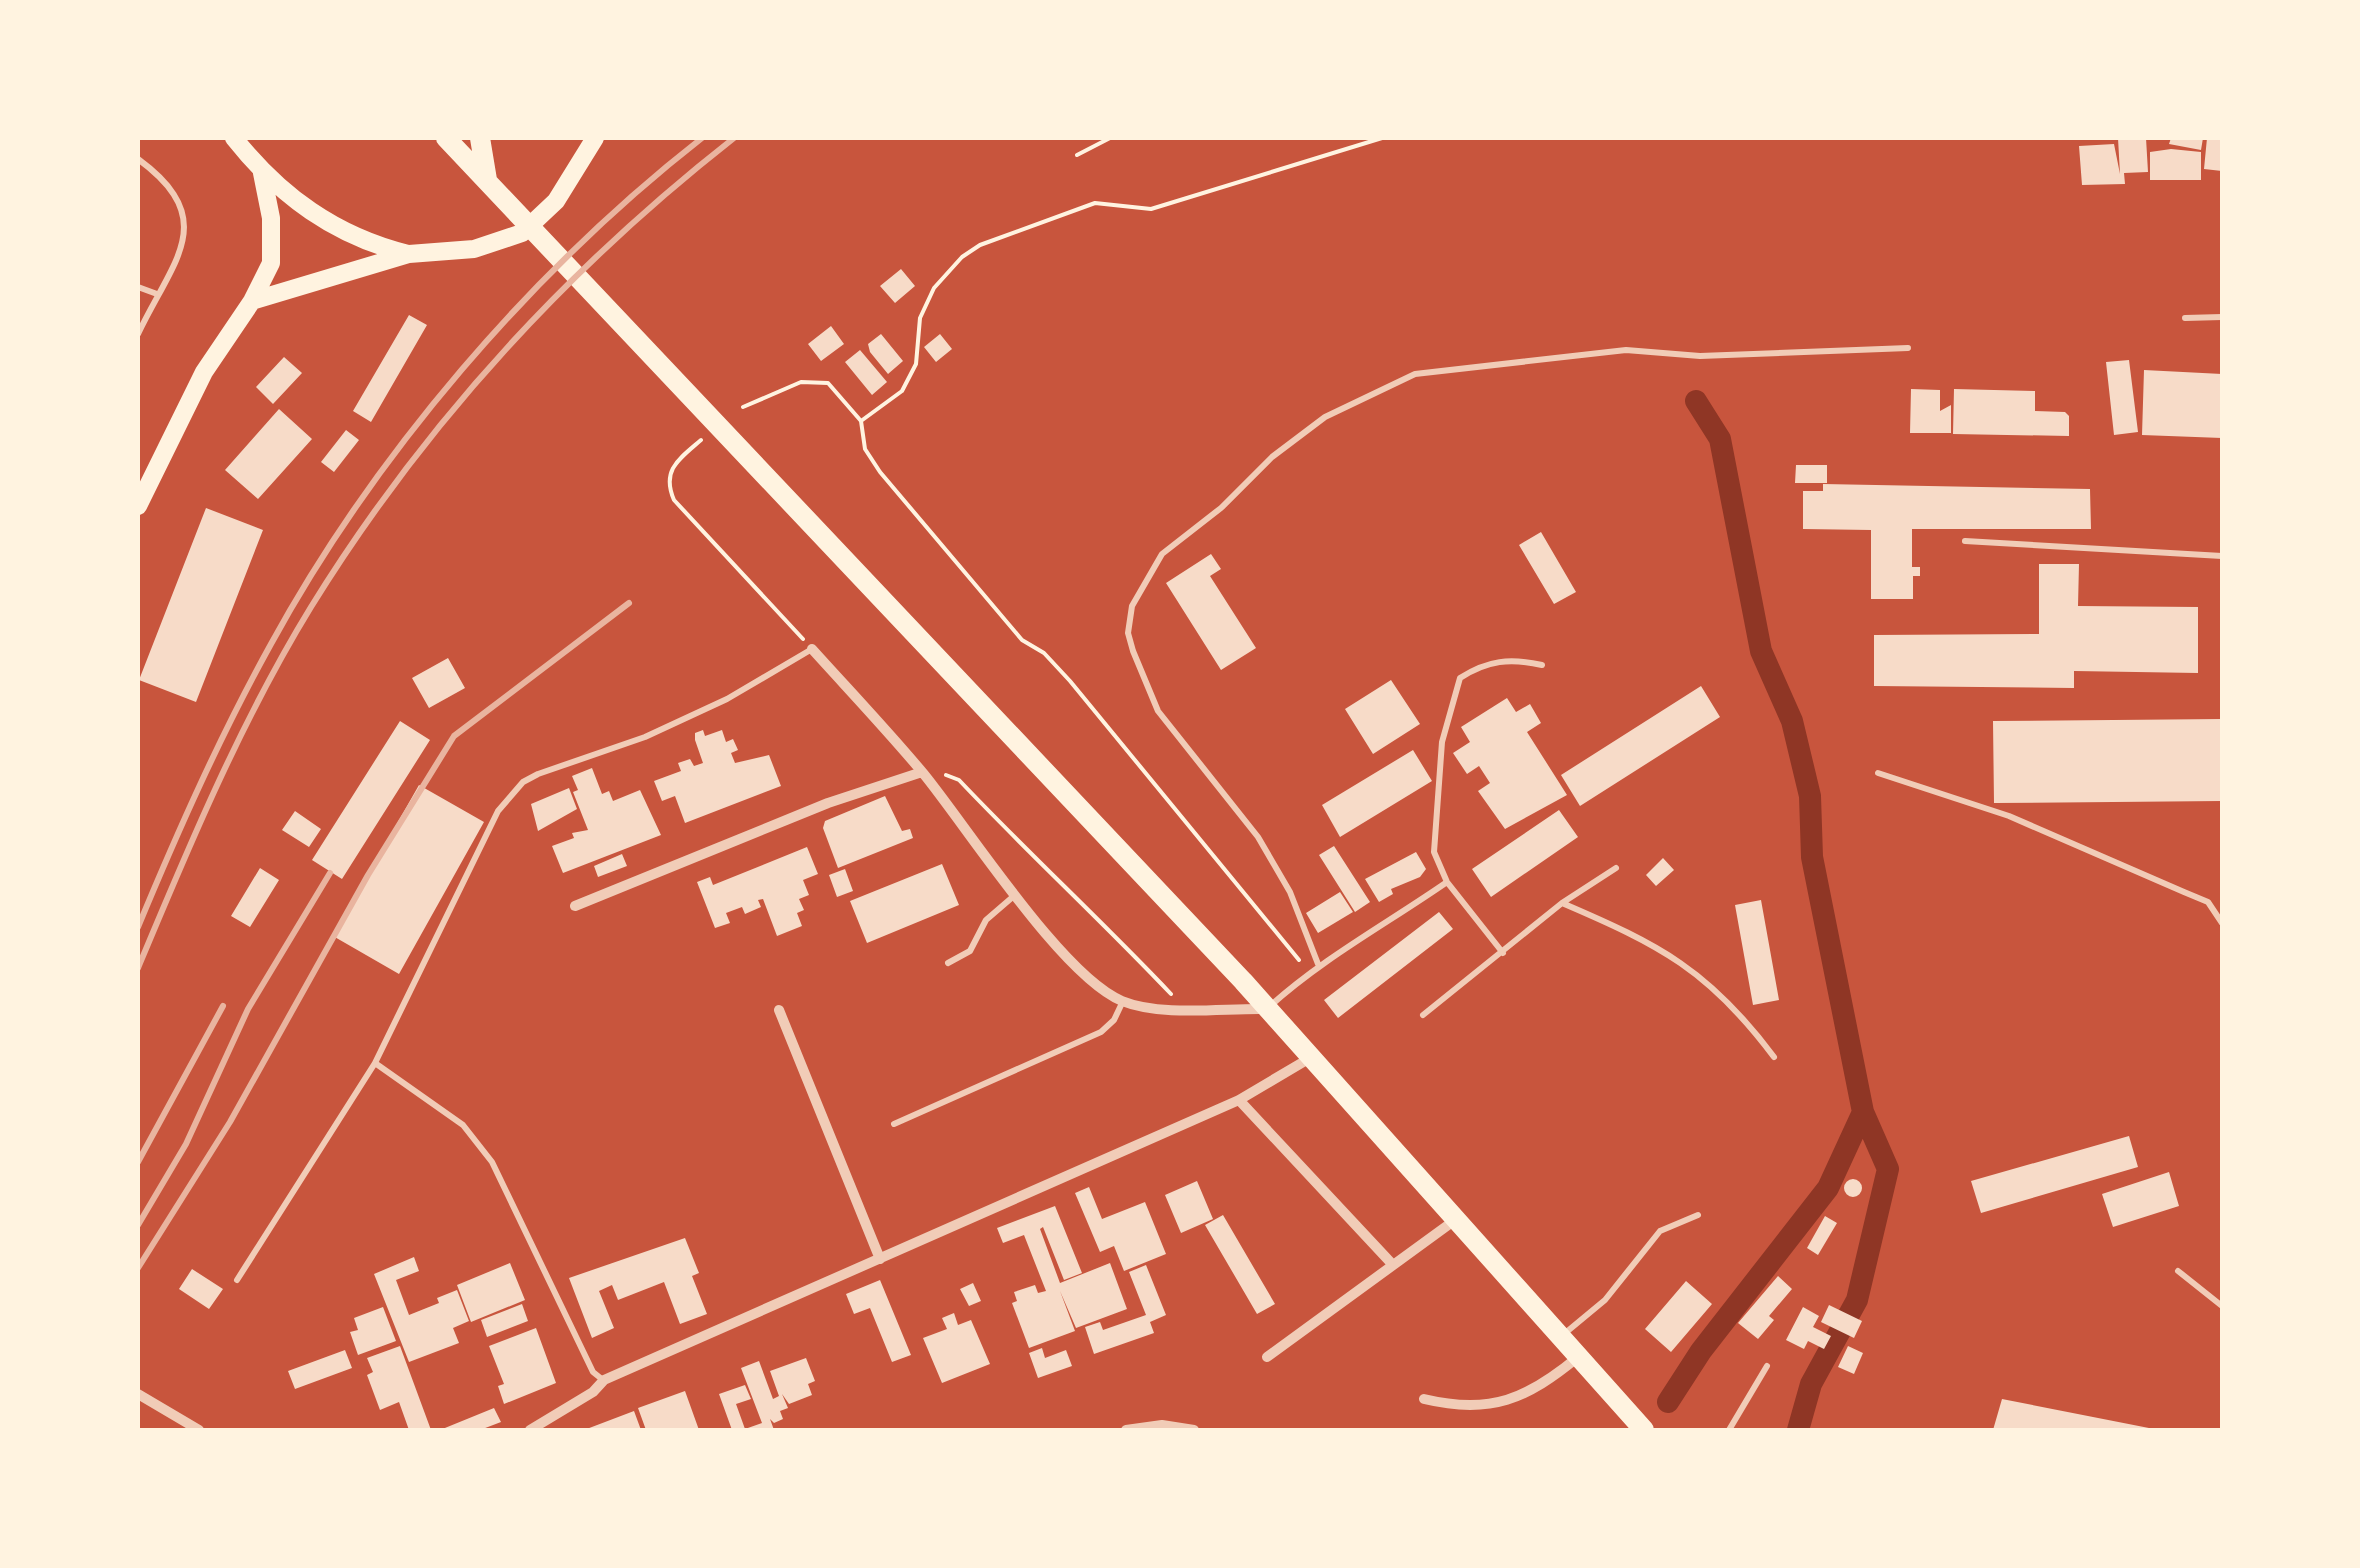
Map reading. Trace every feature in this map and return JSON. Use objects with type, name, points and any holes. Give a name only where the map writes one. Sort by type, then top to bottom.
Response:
[{"type":"highway","points":[[446,138],[775,483],[1311,1057],[1644,1430]]},
{"type":"highway","points":[[480,138],[488,183]]},
{"type":"main road","points":[[234,138],[262,173],[316,217],[373,245],[409,254]]},
{"type":"main road","points":[[252,301],[409,254],[474,250],[522,233],[556,201],[595,138]]},
{"type":"main road","points":[[138,506],[204,372],[252,301],[271,263],[271,218],[262,173]]},
{"type":"street","points":[[812,649],[922,772],[1016,894],[1090,979],[1123,1001],[1184,1010],[1266,1009]]},
{"type":"street","points":[[575,906],[828,803],[922,772]]},
{"type":"street","points":[[778,1010],[880,1259]]},
{"type":"street","points":[[530,1430],[594,1392],[604,1380],[1239,1100],[1311,1057]]},
{"type":"street","points":[[1239,1100],[1393,1265]]},
{"type":"street","points":[[1268,1357],[1456,1219]]},
{"type":"street","points":[[1424,1399],[1479,1407],[1508,1401],[1546,1384],[1578,1356]]},
{"type":"street","points":[[138,1394],[199,1430]]},
{"type":"street","points":[[1126,1430],[1162,1425],[1194,1430]]},
{"type":"lane","points":[[138,159],[182,202],[188,222],[138,334]]},
{"type":"lane","points":[[138,287],[157,294]]},
{"type":"lane","points":[[2184,318],[2222,317]]},
{"type":"lane","points":[[1318,964],[1290,892],[1274,864],[1258,837],[1158,711],[1133,651],[1128,633],[1132,606],[1162,554],[1221,508],[1272,457],[1325,417],[1415,374],[1626,350],[1700,356],[1908,348]]},
{"type":"lane","points":[[1965,541],[2222,556]]},
{"type":"lane","points":[[236,1280],[375,1063],[498,811],[523,782],[711,707],[812,649]]},
{"type":"lane","points":[[1503,953],[1447,882],[1434,852],[1442,742],[1460,678],[1485,662],[1519,660],[1542,665]]},
{"type":"lane","points":[[1878,773],[2009,816],[2208,902],[2222,924]]},
{"type":"lane","points":[[1423,1015],[1562,903],[1616,868]]},
{"type":"lane","points":[[1266,1009],[1308,971],[1343,954],[1447,882]]},
{"type":"lane","points":[[948,963],[970,951],[986,920],[1016,894]]},
{"type":"lane","points":[[1562,903],[1664,951],[1702,977],[1728,998],[1774,1057]]},
{"type":"lane","points":[[894,1124],[1101,1032],[1114,1020],[1123,1001]]},
{"type":"lane","points":[[375,1063],[463,1126],[492,1162],[592,1372],[604,1380]]},
{"type":"lane","points":[[1561,1337],[1605,1300],[1660,1230],[1698,1215]]},
{"type":"lane","points":[[2178,1271],[2222,1306]]},
{"type":"lane","points":[[1729,1430],[1766,1366]]},
{"type":"path","points":[[1077,155],[1110,138]]},
{"type":"path","points":[[861,422],[902,390],[916,364],[920,318],[934,288],[962,257],[980,245],[1095,203],[1151,209],[1382,138]]},
{"type":"path","points":[[743,407],[801,382],[828,384],[861,422],[865,449],[880,472],[1022,640],[1044,653],[1070,680],[1308,971]]},
{"type":"path","points":[[701,440],[672,465],[667,484],[674,500],[812,649]]},
{"type":"path","points":[[922,772],[959,780],[1184,1010]]},
{"type":"building","points":[[2118,138],[2146,138],[2148,172],[2124,173],[2125,184],[2082,185],[2079,146],[2114,144],[2120,174]]},
{"type":"building","points":[[2171,138],[2203,138],[2201,150],[2169,144]]},
{"type":"building","points":[[2207,138],[2222,138],[2222,171],[2204,169]]},
{"type":"building","points":[[2150,152],[2201,152],[2201,180],[2150,180]]},
{"type":"building","points":[[901,269],[915,286],[895,303],[880,286]]},
{"type":"building","points":[[409,315],[427,325],[371,422],[353,411]]},
{"type":"building","points":[[831,326],[844,344],[821,361],[808,344]]},
{"type":"building","points":[[881,334],[903,361],[888,374],[868,344]]},
{"type":"building","points":[[940,334],[952,349],[936,362],[924,347]]},
{"type":"building","points":[[860,350],[887,382],[872,395],[845,362]]},
{"type":"building","points":[[284,357],[302,373],[273,404],[256,387]]},
{"type":"building","points":[[2129,360],[2138,432],[2114,435],[2106,362]]},
{"type":"building","points":[[2144,370],[2222,374],[2222,438],[2142,435]]},
{"type":"building","points":[[1911,389],[1940,390],[1940,411],[1951,405],[1951,433],[1910,433]]},
{"type":"building","points":[[1954,389],[2035,391],[2035,411],[2065,412],[2069,416],[2069,436],[1953,434]]},
{"type":"building","points":[[279,409],[312,439],[258,499],[225,470]]},
{"type":"building","points":[[346,430],[359,440],[334,472],[321,462]]},
{"type":"building","points":[[1796,465],[1827,465],[1827,483],[1795,483]]},
{"type":"building","points":[[1823,484],[2090,489],[2091,529],[1912,529],[1912,567],[1920,567],[1920,576],[1913,576],[1913,599],[1871,599],[1871,530],[1803,529],[1803,491],[1823,491]]},
{"type":"building","points":[[206,508],[263,530],[196,702],[139,680]]},
{"type":"building","points":[[1541,532],[1576,592],[1554,604],[1519,545]]},
{"type":"building","points":[[1211,554],[1221,569],[1210,576],[1256,648],[1221,670],[1166,583]]},
{"type":"building","points":[[2039,564],[2079,564],[2078,606],[2198,607],[2198,673],[2074,671],[2074,688],[1874,686],[1874,635],[2039,634]]},
{"type":"building","points":[[448,658],[465,688],[429,708],[412,678]]},
{"type":"building","points":[[1391,680],[1420,724],[1373,754],[1345,709]]},
{"type":"building","points":[[1701,686],[1720,717],[1580,806],[1561,775]]},
{"type":"building","points":[[1507,698],[1516,712],[1530,704],[1541,723],[1527,732],[1567,795],[1505,829],[1478,791],[1490,783],[1479,766],[1467,774],[1453,753],[1470,742],[1461,727]]},
{"type":"building","points":[[2222,719],[2222,801],[1994,803],[1993,721]]},
{"type":"building","points":[[400,721],[430,740],[342,879],[312,860]]},
{"type":"building","points":[[703,730],[705,736],[722,730],[726,742],[733,739],[738,750],[731,753],[735,763],[769,755],[781,786],[685,823],[675,796],[662,801],[654,781],[681,771],[678,763],[690,759],[694,766],[703,763],[695,733]]},
{"type":"building","points":[[1413,750],[1432,781],[1340,837],[1322,805]]},
{"type":"building","points":[[592,768],[602,794],[609,791],[613,801],[640,790],[661,835],[563,873],[552,846],[574,838],[572,833],[588,830],[573,792],[578,790],[572,776]]},
{"type":"building","points":[[419,785],[484,822],[399,974],[333,936]]},
{"type":"building","points":[[569,788],[577,809],[538,831],[531,804]]},
{"type":"building","points":[[885,796],[902,831],[910,829],[913,838],[838,868],[823,828],[825,821]]},
{"type":"building","points":[[1559,810],[1578,837],[1491,897],[1472,869]]},
{"type":"building","points":[[295,811],[321,829],[309,847],[282,830]]},
{"type":"building","points":[[1334,846],[1370,902],[1355,912],[1319,855]]},
{"type":"building","points":[[807,847],[818,874],[803,880],[809,895],[799,899],[804,910],[797,913],[802,926],[777,936],[763,899],[758,900],[761,907],[745,914],[742,907],[726,913],[730,923],[715,928],[697,882],[710,877],[713,885]]},
{"type":"building","points":[[1416,852],[1426,869],[1420,877],[1391,889],[1393,894],[1379,902],[1365,879]]},
{"type":"building","points":[[622,854],[627,866],[598,877],[594,866]]},
{"type":"building","points":[[1663,858],[1674,870],[1656,886],[1646,875]]},
{"type":"building","points":[[942,864],[959,905],[867,943],[850,901]]},
{"type":"building","points":[[260,868],[279,880],[250,927],[231,916]]},
{"type":"building","points":[[845,869],[853,891],[837,897],[829,875]]},
{"type":"building","points":[[1340,892],[1353,912],[1318,933],[1306,913]]},
{"type":"building","points":[[1761,900],[1779,1000],[1753,1005],[1735,905]]},
{"type":"building","points":[[1439,912],[1453,929],[1338,1018],[1324,1000]]},
{"type":"building","points":[[2129,1136],[2138,1167],[1981,1213],[1971,1181]]},
{"type":"building","points":[[2169,1172],[2179,1206],[2113,1227],[2102,1194]]},
{"type":"building","points":[[1853,1179],[1862,1188],[1853,1197],[1844,1188]]},
{"type":"building","points":[[1197,1181],[1213,1219],[1181,1233],[1165,1195]]},
{"type":"building","points":[[1089,1187],[1102,1219],[1145,1202],[1166,1254],[1124,1271],[1114,1246],[1100,1252],[1075,1193]]},
{"type":"building","points":[[1055,1206],[1082,1273],[1064,1280],[1043,1227],[1040,1229],[1060,1283],[1110,1263],[1127,1309],[1076,1328],[1060,1291],[1075,1331],[1029,1348],[1012,1303],[1017,1301],[1014,1292],[1035,1285],[1038,1293],[1046,1291],[1024,1235],[1003,1243],[997,1228]]},
{"type":"building","points":[[1223,1215],[1275,1304],[1257,1314],[1205,1225]]},
{"type":"building","points":[[1825,1216],[1837,1223],[1818,1255],[1807,1248]]},
{"type":"building","points":[[685,1238],[699,1273],[692,1276],[707,1314],[680,1324],[664,1282],[618,1300],[612,1285],[599,1291],[614,1328],[592,1338],[569,1278]]},
{"type":"building","points":[[414,1257],[419,1271],[396,1280],[409,1315],[439,1303],[437,1298],[457,1290],[469,1321],[453,1328],[459,1343],[409,1362],[374,1274]]},
{"type":"building","points":[[510,1263],[525,1300],[471,1322],[457,1285]]},
{"type":"building","points":[[1146,1265],[1166,1315],[1150,1322],[1154,1333],[1094,1354],[1085,1327],[1100,1322],[1103,1330],[1146,1315],[1129,1272]]},
{"type":"building","points":[[192,1269],[223,1289],[209,1309],[179,1289]]},
{"type":"building","points":[[1778,1276],[1792,1289],[1769,1316],[1774,1320],[1758,1339],[1738,1323]]},
{"type":"building","points":[[880,1280],[911,1355],[892,1362],[870,1308],[854,1314],[846,1294]]},
{"type":"building","points":[[1686,1281],[1712,1304],[1671,1352],[1645,1329]]},
{"type":"building","points":[[973,1283],[981,1301],[969,1306],[960,1289]]},
{"type":"building","points":[[522,1304],[528,1321],[487,1337],[481,1320]]},
{"type":"building","points":[[1829,1305],[1862,1321],[1854,1338],[1821,1322]]},
{"type":"building","points":[[383,1307],[396,1341],[358,1355],[350,1332],[358,1330],[354,1318]]},
{"type":"building","points":[[1803,1307],[1819,1316],[1813,1327],[1831,1336],[1824,1349],[1808,1341],[1804,1349],[1786,1340]]},
{"type":"building","points":[[954,1313],[958,1325],[971,1320],[990,1364],[942,1383],[923,1338],[947,1329],[942,1318]]},
{"type":"building","points":[[536,1328],[556,1383],[504,1404],[498,1386],[504,1384],[489,1346]]},
{"type":"building","points":[[400,1346],[431,1430],[409,1430],[399,1402],[380,1410],[367,1375],[373,1372],[367,1358]]},
{"type":"building","points":[[1848,1346],[1863,1353],[1854,1374],[1838,1367]]},
{"type":"building","points":[[1042,1348],[1045,1358],[1066,1350],[1072,1366],[1038,1378],[1029,1353]]},
{"type":"building","points":[[345,1350],[352,1368],[295,1389],[288,1371]]},
{"type":"building","points":[[806,1358],[815,1381],[808,1384],[812,1395],[789,1404],[782,1394],[788,1408],[780,1411],[783,1419],[774,1423],[770,1419],[774,1430],[732,1430],[719,1394],[745,1385],[751,1399],[736,1404],[745,1429],[762,1423],[741,1368],[759,1361],[773,1399],[779,1396],[770,1371]]},
{"type":"building","points":[[685,1391],[699,1430],[646,1430],[638,1408]]},
{"type":"building","points":[[2002,1399],[2154,1429],[1993,1430]]},
{"type":"building","points":[[494,1408],[501,1422],[480,1430],[440,1430]]},
{"type":"building","points":[[634,1411],[641,1430],[584,1430]]},
{"type":"waterway","points":[[1696,401],[1720,439],[1761,651],[1792,721],[1810,796],[1812,857],[1863,1112],[1888,1169],[1857,1300],[1811,1384],[1798,1430]]},
{"type":"waterway","points":[[1668,1402],[1701,1351],[1828,1188],[1863,1112]]},
{"type":"railway","points":[[138,927],[200,784],[252,679],[312,573],[358,503],[408,435],[518,306],[639,190],[702,138]]},
{"type":"railway","points":[[138,968],[239,739],[286,650],[354,540],[450,414],[556,296],[672,188],[734,138]]},
{"type":"railway","points":[[138,1268],[230,1122],[368,875],[454,736],[629,603]]},
{"type":"railway","points":[[138,1225],[186,1144],[248,1009],[330,873]]},
{"type":"railway","points":[[138,1162],[223,1006]]}]
